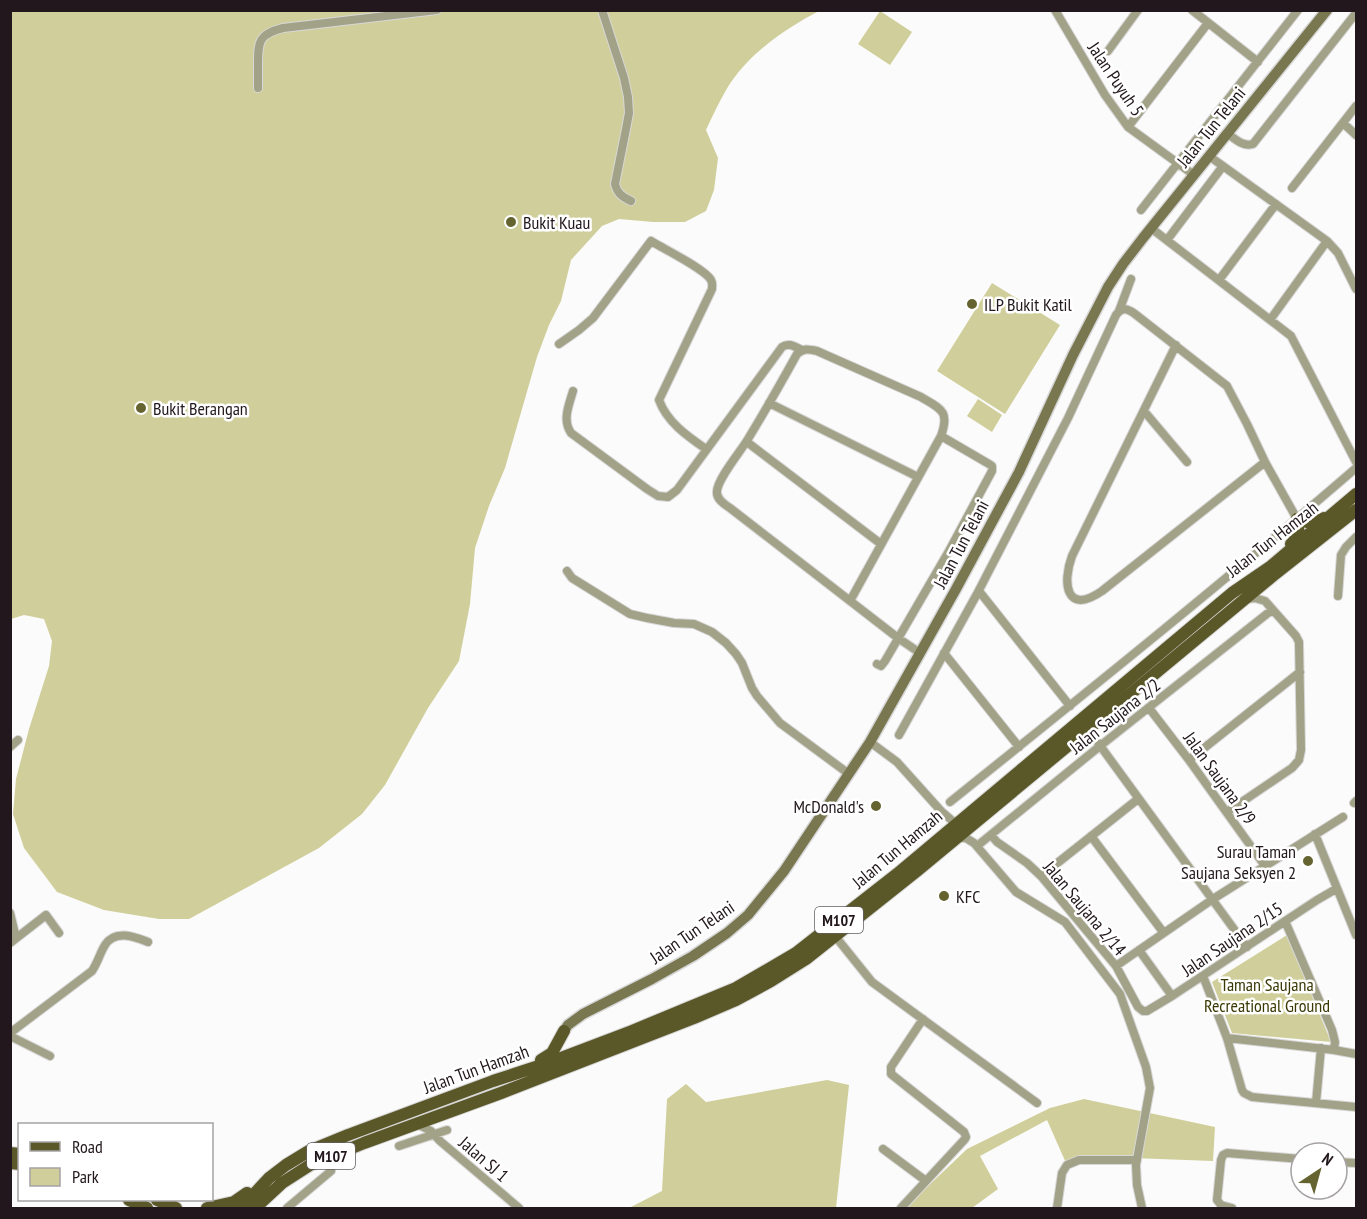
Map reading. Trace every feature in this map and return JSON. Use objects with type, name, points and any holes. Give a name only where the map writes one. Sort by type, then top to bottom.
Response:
[{"type":"main road","points":[[1297,519],[1313,523],[1324,518],[1356,494]]},
{"type":"main road","name":"Jalan Tun Hamzah","points":[[241,1209],[256,1191],[286,1165],[309,1151],[632,1031],[736,988],[796,953],[879,888],[1232,593],[1270,567],[1356,494]]},
{"type":"main road","name":"Jalan Tun Hamzah","points":[[257,1209],[289,1178],[310,1165],[633,1042],[736,1000],[806,959],[1268,580],[1356,511]]},
{"type":"main road","points":[[1232,593],[1298,537],[1297,519]]},
{"type":"main road","points":[[564,1031],[563,1043],[570,1048],[632,1031]]},
{"type":"main road","points":[[493,1081],[547,1057],[552,1053],[564,1031]]},
{"type":"main road","points":[[207,1209],[240,1199],[272,1171],[286,1165]]},
{"type":"main road","points":[[159,1201],[174,1209]]},
{"type":"street","points":[[258,88],[258,45],[262,38],[273,30],[437,10]]},
{"type":"street","points":[[602,10],[628,96],[629,113],[615,184],[617,191],[631,201]]},
{"type":"street","name":"Jalan Puyuh 5","points":[[1055,10],[1105,95],[1128,127],[1194,175]]},
{"type":"street","points":[[1108,51],[1138,10]]},
{"type":"street","points":[[1192,10],[1258,62]]},
{"type":"street","points":[[1141,210],[1298,10]]},
{"type":"street","name":"Jalan Tun Telani","points":[[564,1031],[568,1025],[583,1014],[693,956],[727,933],[748,915],[784,871],[870,742],[920,653],[1019,472],[1073,355],[1108,287],[1151,228],[1327,10]]},
{"type":"street","points":[[1227,134],[1245,144],[1252,144],[1356,14]]},
{"type":"street","points":[[1128,127],[1208,23]]},
{"type":"street","points":[[1292,188],[1356,106]]},
{"type":"street","points":[[1343,123],[1356,135]]},
{"type":"street","points":[[1209,156],[1327,241],[1338,252],[1356,290]]},
{"type":"street","points":[[1167,240],[1223,166]]},
{"type":"street","points":[[1219,280],[1276,204]]},
{"type":"street","points":[[1151,228],[1291,336],[1356,462]]},
{"type":"street","points":[[559,344],[593,318],[651,241],[700,270],[709,277],[712,289],[659,400],[668,418],[706,449]]},
{"type":"street","points":[[1270,320],[1327,241]]},
{"type":"street","points":[[899,735],[979,591],[1068,418],[1119,311],[1131,279]]},
{"type":"street","points":[[1119,311],[1124,308],[1130,309],[1227,386],[1297,519]]},
{"type":"street","points":[[573,391],[566,423],[571,433],[658,496],[668,497],[673,494],[782,347],[790,344],[802,350]]},
{"type":"street","points":[[1176,345],[1072,555],[1068,565],[1067,585],[1074,598],[1079,601],[1087,600],[1102,591],[1265,462]]},
{"type":"street","points":[[850,601],[941,436],[945,416],[942,411],[921,397],[817,351],[806,349],[797,354],[716,493],[718,498],[850,601],[898,638],[920,653]]},
{"type":"street","points":[[769,403],[918,477]]},
{"type":"street","points":[[1144,411],[1187,462]]},
{"type":"street","points":[[877,664],[882,665],[950,551],[992,471],[992,466],[941,436]]},
{"type":"street","points":[[747,442],[881,544]]},
{"type":"street","points":[[950,802],[1070,706],[1356,468]]},
{"type":"street","points":[[1338,596],[1341,555],[1356,537]]},
{"type":"street","points":[[567,572],[572,578],[630,614],[674,623],[694,624],[711,632],[736,654],[757,696],[780,723],[849,774]]},
{"type":"street","points":[[1227,812],[1292,768],[1299,760],[1301,750],[1299,642],[1265,601],[1264,591],[1268,580]]},
{"type":"street","points":[[979,591],[1070,706]]},
{"type":"street","points":[[1245,599],[1255,598],[1265,601]]},
{"type":"street","name":"Jalan Saujana 2/2","points":[[976,844],[991,835],[1098,743],[1149,708],[1272,610]]},
{"type":"street","points":[[944,654],[1019,747]]},
{"type":"street","points":[[1189,760],[1300,672]]},
{"type":"street","name":"Jalan Saujana 2/9","points":[[1149,708],[1265,866]]},
{"type":"street","points":[[1098,721],[1095,730],[1098,743],[1247,947]]},
{"type":"street","points":[[1077,738],[1088,737],[1098,743]]},
{"type":"street","points":[[10,747],[18,740]]},
{"type":"street","points":[[870,742],[897,762],[941,811],[956,824]]},
{"type":"street","points":[[1041,876],[1138,799]]},
{"type":"street","points":[[1116,966],[1213,899],[1343,817]]},
{"type":"street","points":[[975,822],[973,833],[976,844]]},
{"type":"street","points":[[1315,834],[1356,935]]},
{"type":"street","name":"Jalan Saujana 2/14","points":[[991,835],[997,842],[1027,862],[1041,876],[1116,966],[1141,1009]]},
{"type":"street","points":[[1091,836],[1163,933]]},
{"type":"street","points":[[956,838],[966,838],[976,844],[1016,892],[1065,922],[1120,994],[1146,1067],[1150,1088],[1137,1160],[1137,1185],[1142,1209]]},
{"type":"street","name":"Jalan Saujana 2/15","points":[[1141,1009],[1148,1011],[1336,889]]},
{"type":"street","points":[[10,914],[13,941]]},
{"type":"street","points":[[13,941],[46,915],[59,933]]},
{"type":"street","points":[[1285,921],[1332,1030],[1334,1050]]},
{"type":"street","points":[[51,1056],[10,1035],[92,970],[108,941],[123,935],[148,942]]},
{"type":"street","points":[[835,936],[872,982],[1037,1103]]},
{"type":"street","points":[[1139,950],[1172,996]]},
{"type":"street","points":[[1203,976],[1227,1038],[1244,1093],[1252,1097],[1356,1107]]},
{"type":"street","points":[[1129,1019],[1141,1009]]},
{"type":"street","points":[[901,1209],[966,1137],[964,1132],[891,1074],[891,1066],[923,1019]]},
{"type":"street","points":[[1227,1038],[1356,1054]]},
{"type":"street","points":[[1316,1103],[1321,1048]]},
{"type":"street","points":[[432,1133],[436,1117]]},
{"type":"street","name":"Jalan SJ 1","points":[[417,1124],[432,1133],[519,1209]]},
{"type":"street","points":[[399,1146],[432,1133],[447,1130]]},
{"type":"street","points":[[883,1149],[926,1181]]},
{"type":"street","points":[[1232,1209],[1221,1205],[1217,1200],[1223,1155],[1227,1153],[1289,1158]]},
{"type":"street","points":[[1057,1209],[1062,1173],[1068,1165],[1078,1160],[1137,1160]]},
{"type":"street","points":[[287,1209],[331,1171]]},
{"type":"green space","points":[[11,11],[819,11],[766,45],[743,67],[722,97],[706,130],[718,158],[714,190],[706,211],[685,222],[619,219],[602,226],[571,260],[561,301],[537,357],[505,468],[475,548],[470,604],[459,661],[428,708],[385,785],[362,814],[319,848],[189,919],[159,919],[104,910],[57,892],[24,848],[13,814],[16,779],[49,666],[52,641],[44,619],[24,615],[11,619]]},
{"type":"green space","points":[[880,11],[912,32],[890,65],[858,44]]},
{"type":"green space","points":[[992,283],[1060,325],[1005,414],[937,371]]},
{"type":"green space","points":[[978,399],[1002,415],[992,432],[967,416]]},
{"type":"green space","name":"Taman Saujana Recreational Ground","points":[[1287,935],[1331,1042],[1232,1033],[1212,982]]},
{"type":"green space","points":[[827,1080],[849,1085],[836,1208],[629,1208],[662,1191],[667,1099],[686,1084],[706,1102]]},
{"type":"green space","points":[[1084,1099],[1215,1127],[1213,1161],[1078,1156],[1066,1163],[1047,1120],[980,1156],[998,1189],[972,1208],[905,1208],[967,1149],[1050,1108]]},
{"type":"place","name":"Bukit Kuau","points":[[511,222]]},
{"type":"place","name":"ILP Bukit Katil","points":[[972,304]]},
{"type":"place","name":"Bukit Berangan","points":[[141,408]]},
{"type":"place","name":"McDonald's","points":[[876,806]]},
{"type":"place","name":"Surau Taman Saujana Seksyen 2","points":[[1308,861]]},
{"type":"place","name":"KFC","points":[[944,896]]}]
